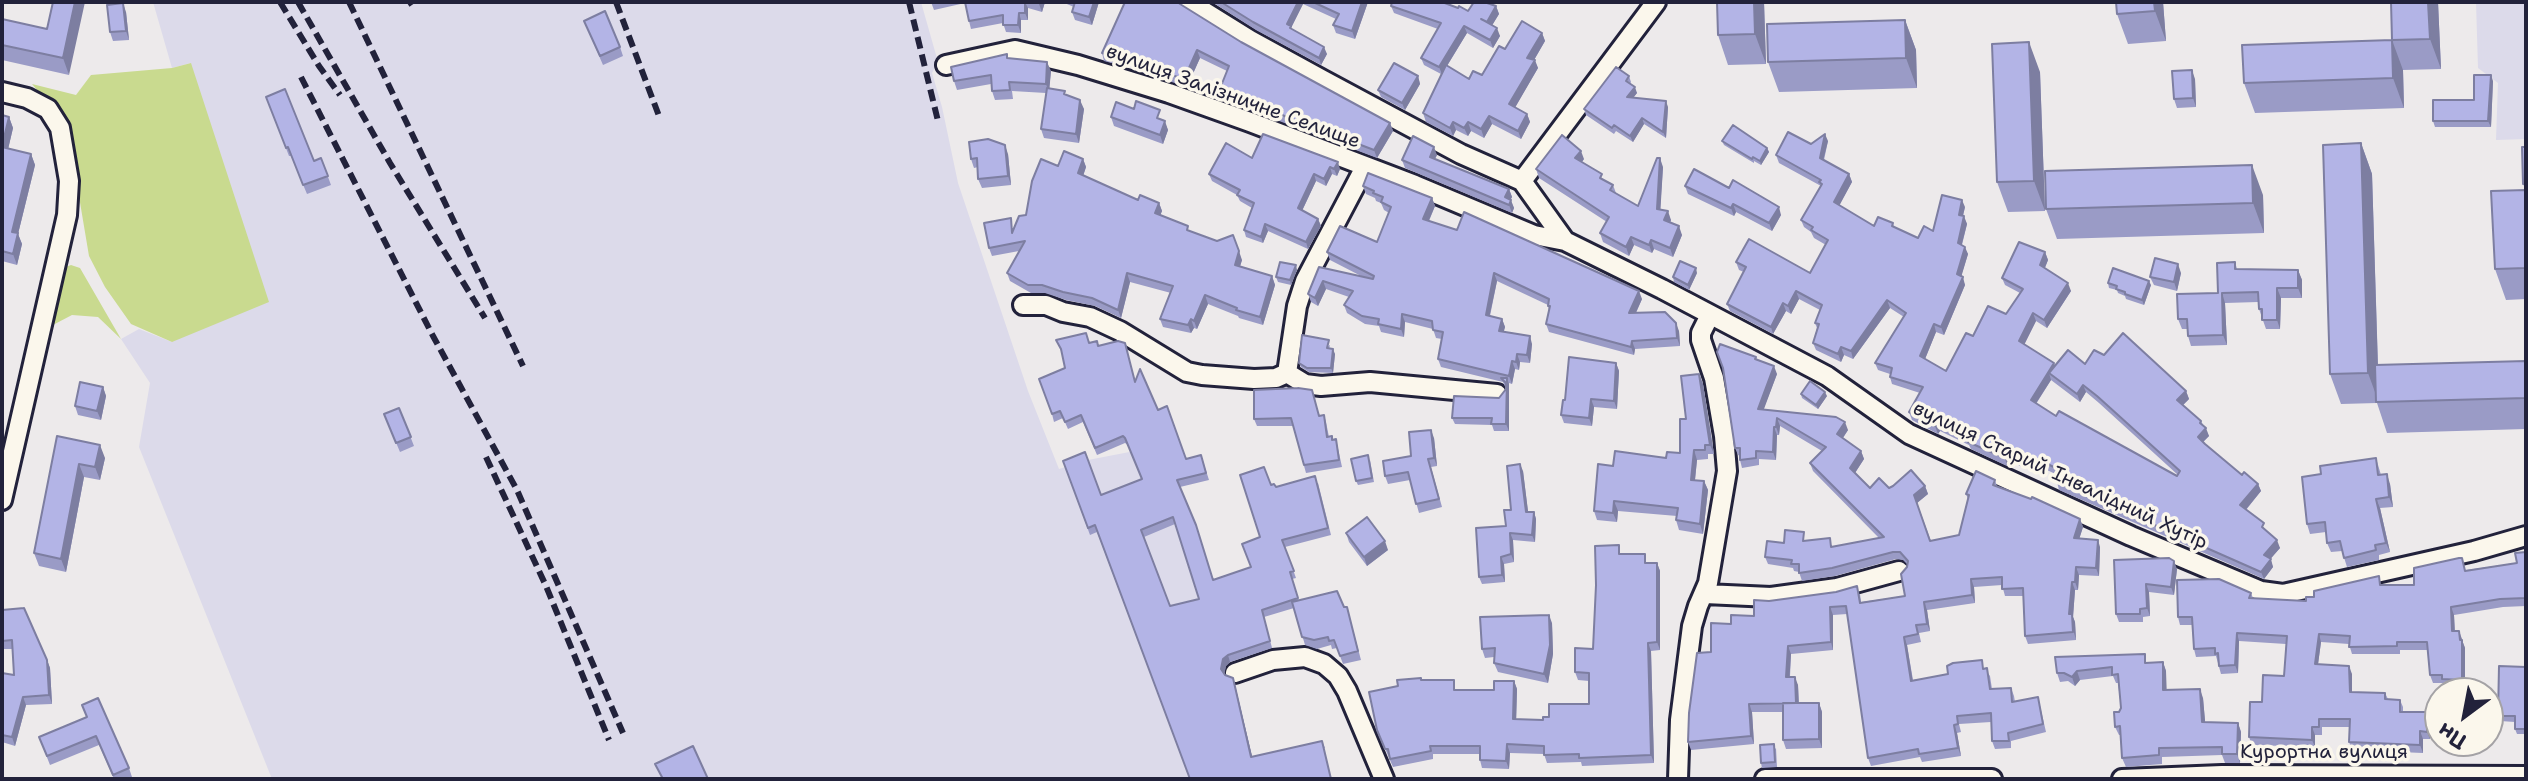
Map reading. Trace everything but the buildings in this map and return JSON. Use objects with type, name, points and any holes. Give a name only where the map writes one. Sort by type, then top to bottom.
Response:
[{"type":"street","name":"вулиця Залізничне Селище","points":[[1189,2],[1350,95],[1461,154],[1522,181]]},
{"type":"street","points":[[1565,241],[1522,181],[1656,2]]},
{"type":"street","name":"вулиця Залізничне Селище","points":[[946,65],[1015,50],[1078,65],[1169,93],[1415,185],[1519,230],[1565,241]]},
{"type":"street","points":[[2,92],[27,98],[48,109],[60,128],[69,181],[68,204],[2,500]]},
{"type":"street","name":"вулиця Залізничне Селище","points":[[1287,373],[1297,306],[1305,281],[1365,167]]},
{"type":"street","name":"вулиця Старий Інвалідний Хутір","points":[[1565,241],[1827,376],[1909,434],[2131,536],[2261,591],[2283,594],[2474,551],[2526,536]]},
{"type":"street","points":[[1023,305],[1046,305],[1090,317],[1120,331],[1187,372],[1254,379],[1276,378],[1287,373],[1305,384],[1321,386],[1370,382],[1497,394]]},
{"type":"street","points":[[1678,779],[1680,720],[1692,626],[1705,594],[1727,471],[1714,378],[1701,340],[1710,315]]},
{"type":"street","points":[[1705,594],[1771,597],[1837,588],[1899,571]]},
{"type":"street","points":[[1235,673],[1273,660],[1305,657],[1324,664],[1338,676],[1347,691],[1384,779]]},
{"type":"street","name":"Курортна вулиця","points":[[2122,779],[2311,775],[2526,776]]},
{"type":"street","points":[[1765,779],[1992,779]]},
{"type":"shaded area","points":[[153,2],[921,2],[938,62],[932,73],[958,183],[1028,391],[1059,469],[1145,449],[1198,532],[1219,603],[1269,635],[1274,656],[1232,670],[1257,779],[272,779],[139,447],[150,383],[121,339],[139,329],[172,342],[191,63],[172,68]]},
{"type":"shaded area","points":[[2476,2],[2526,2],[2526,139],[2496,140],[2498,83],[2478,68]]},
{"type":"green space","points":[[191,63],[269,302],[172,342],[131,324],[105,287],[89,256],[67,125],[32,84],[76,95],[91,75],[172,68]]},
{"type":"green space","points":[[71,265],[80,268],[121,339],[98,317],[72,315],[51,326],[63,268]]},
{"type":"railway","points":[[280,2],[340,95]]},
{"type":"railway","points":[[298,2],[390,163],[485,318]]},
{"type":"railway","points":[[349,2],[523,366]]},
{"type":"railway","points":[[616,2],[659,116]]},
{"type":"railway","points":[[909,2],[938,121]]},
{"type":"railway","points":[[301,77],[433,336],[517,490],[623,733]]},
{"type":"railway","points":[[486,457],[546,586],[609,740]]}]
